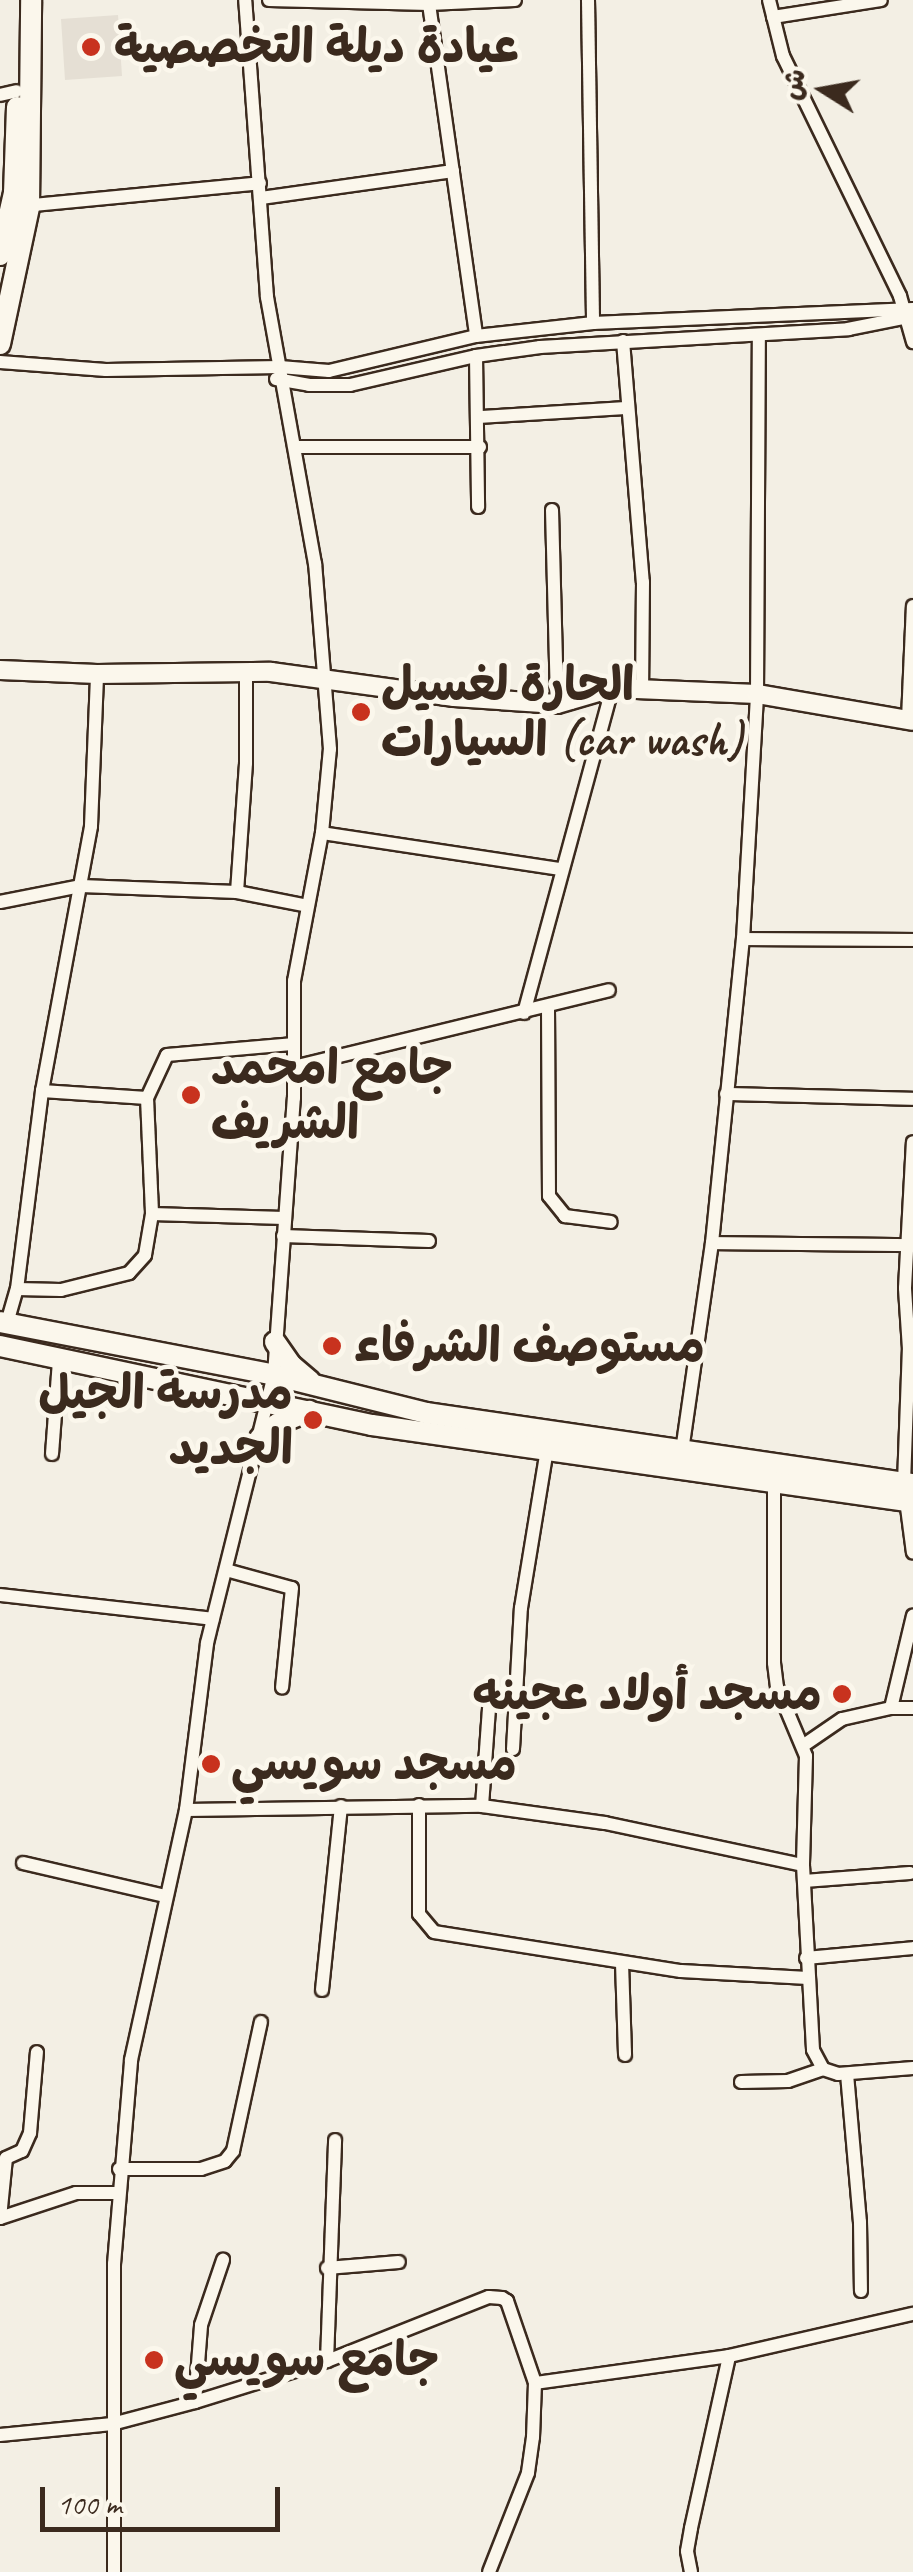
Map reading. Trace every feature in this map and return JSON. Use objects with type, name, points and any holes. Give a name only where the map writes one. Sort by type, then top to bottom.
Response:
[{"type":"main road","points":[[0,254],[20,206],[8,93],[18,0]]},
{"type":"main road","points":[[0,344],[20,206],[31,0]]},
{"type":"main road","points":[[4,1322],[274,1375],[426,1413],[682,1451],[909,1492]]},
{"type":"main road","points":[[274,1342],[291,1365],[320,1387]]},
{"type":"main road","points":[[0,1346],[372,1424],[774,1482],[909,1492]]},
{"type":"main road","points":[[260,1438],[277,1424],[310,1411]]},
{"type":"street","points":[[114,2572],[112,2424],[118,2169],[131,2060],[186,1810],[213,1619],[270,1402],[294,1067],[294,981],[322,833],[330,749],[316,564],[267,296],[245,0]]},
{"type":"street","points":[[270,0],[429,4],[515,0]]},
{"type":"street","points":[[588,0],[593,323]]},
{"type":"street","points":[[769,0],[784,56],[910,312],[913,342]]},
{"type":"street","points":[[773,17],[881,0]]},
{"type":"street","points":[[429,4],[476,336]]},
{"type":"street","points":[[20,206],[453,172]]},
{"type":"street","points":[[0,362],[106,370],[280,367],[329,371],[476,336],[593,323],[910,312]]},
{"type":"street","points":[[250,370],[284,382],[350,385],[476,356],[622,341],[848,329],[910,312]]},
{"type":"street","points":[[682,1451],[712,1243],[743,939],[757,694],[759,336]]},
{"type":"street","points":[[622,341],[643,582],[642,690]]},
{"type":"street","points":[[476,356],[480,417],[478,507]]},
{"type":"street","points":[[480,417],[628,408]]},
{"type":"street","points":[[297,447],[480,448]]},
{"type":"street","points":[[552,510],[557,704]]},
{"type":"street","points":[[0,670],[97,674],[246,671],[454,697],[557,704],[612,688],[757,694],[910,720],[913,606]]},
{"type":"street","points":[[237,892],[246,671]]},
{"type":"street","points":[[4,1322],[17,1289],[42,1091],[81,886],[97,762],[97,674]]},
{"type":"street","points":[[524,1013],[612,688]]},
{"type":"street","points":[[322,833],[561,869]]},
{"type":"street","points":[[0,902],[81,886],[237,892],[308,906]]},
{"type":"street","points":[[743,939],[913,940]]},
{"type":"street","points":[[294,1067],[609,990]]},
{"type":"street","points":[[548,1007],[549,1196],[566,1216],[611,1222]]},
{"type":"street","points":[[17,1289],[62,1290],[129,1272],[145,1255],[152,1214],[147,1098],[167,1054],[292,1044]]},
{"type":"street","points":[[42,1091],[147,1098]]},
{"type":"street","points":[[726,1094],[913,1100]]},
{"type":"street","points":[[912,1144],[909,1492],[913,1553]]},
{"type":"street","points":[[152,1214],[284,1218]]},
{"type":"street","points":[[282,1236],[429,1242]]},
{"type":"street","points":[[712,1243],[910,1245]]},
{"type":"street","points":[[52,1454],[59,1360]]},
{"type":"street","points":[[513,1749],[520,1608],[547,1449]]},
{"type":"street","points":[[774,1482],[774,1663],[784,1706],[804,1745],[806,1958],[813,2050],[824,2068]]},
{"type":"street","points":[[226,1570],[292,1588],[282,1688]]},
{"type":"street","points":[[0,1595],[213,1619]]},
{"type":"street","points":[[890,1708],[913,1616]]},
{"type":"street","points":[[482,1806],[488,1708]]},
{"type":"street","points":[[804,1745],[842,1719],[890,1708],[913,1708]]},
{"type":"street","points":[[419,1804],[416,1867],[419,1914],[426,1927],[622,1964],[808,1978]]},
{"type":"street","points":[[322,1990],[341,1806]]},
{"type":"street","points":[[186,1810],[482,1806],[605,1823],[803,1865]]},
{"type":"street","points":[[23,1863],[165,1896]]},
{"type":"street","points":[[804,1881],[910,1873]]},
{"type":"street","points":[[806,1958],[913,1948]]},
{"type":"street","points":[[622,1964],[625,2055]]},
{"type":"street","points":[[118,2169],[201,2169],[225,2161],[233,2151],[261,2022]]},
{"type":"street","points":[[36,2052],[28,2143],[3,2158],[0,2218],[76,2193],[118,2193]]},
{"type":"street","points":[[742,2082],[788,2082],[824,2068],[847,2074],[913,2068]]},
{"type":"street","points":[[847,2074],[860,2222],[860,2291]]},
{"type":"street","points":[[326,2361],[335,2140]]},
{"type":"street","points":[[196,2402],[201,2325],[224,2260]]},
{"type":"street","points":[[327,2268],[399,2262]]},
{"type":"street","points":[[0,2435],[112,2424],[196,2402],[326,2361],[495,2296],[508,2301],[535,2383],[528,2474],[489,2572]]},
{"type":"street","points":[[535,2383],[729,2356],[913,2314]]},
{"type":"street","points":[[692,2572],[689,2540],[729,2356]]},
{"type":"shaded area","name":"عيادة ديلة التخصصية","points":[[118,15],[122,76],[65,80],[61,19]]},
{"type":"place","name":"عيادة ديلة التخصصية","points":[[91,47]]},
{"type":"place","name":"الحارة لغسيل السيارات (car wash)","points":[[361,712]]},
{"type":"place","name":"جامع امحمد الشريف","points":[[191,1095]]},
{"type":"place","name":"مستوصف الشرفاء","points":[[332,1346]]},
{"type":"place","name":"مدرسة الجيل الجديد","points":[[313,1420]]},
{"type":"place","name":"مسجد أولاد عجينه","points":[[842,1694]]},
{"type":"place","name":"مسجد سويسي","points":[[211,1764]]},
{"type":"place","name":"جامع سويسي","points":[[154,2360]]}]
